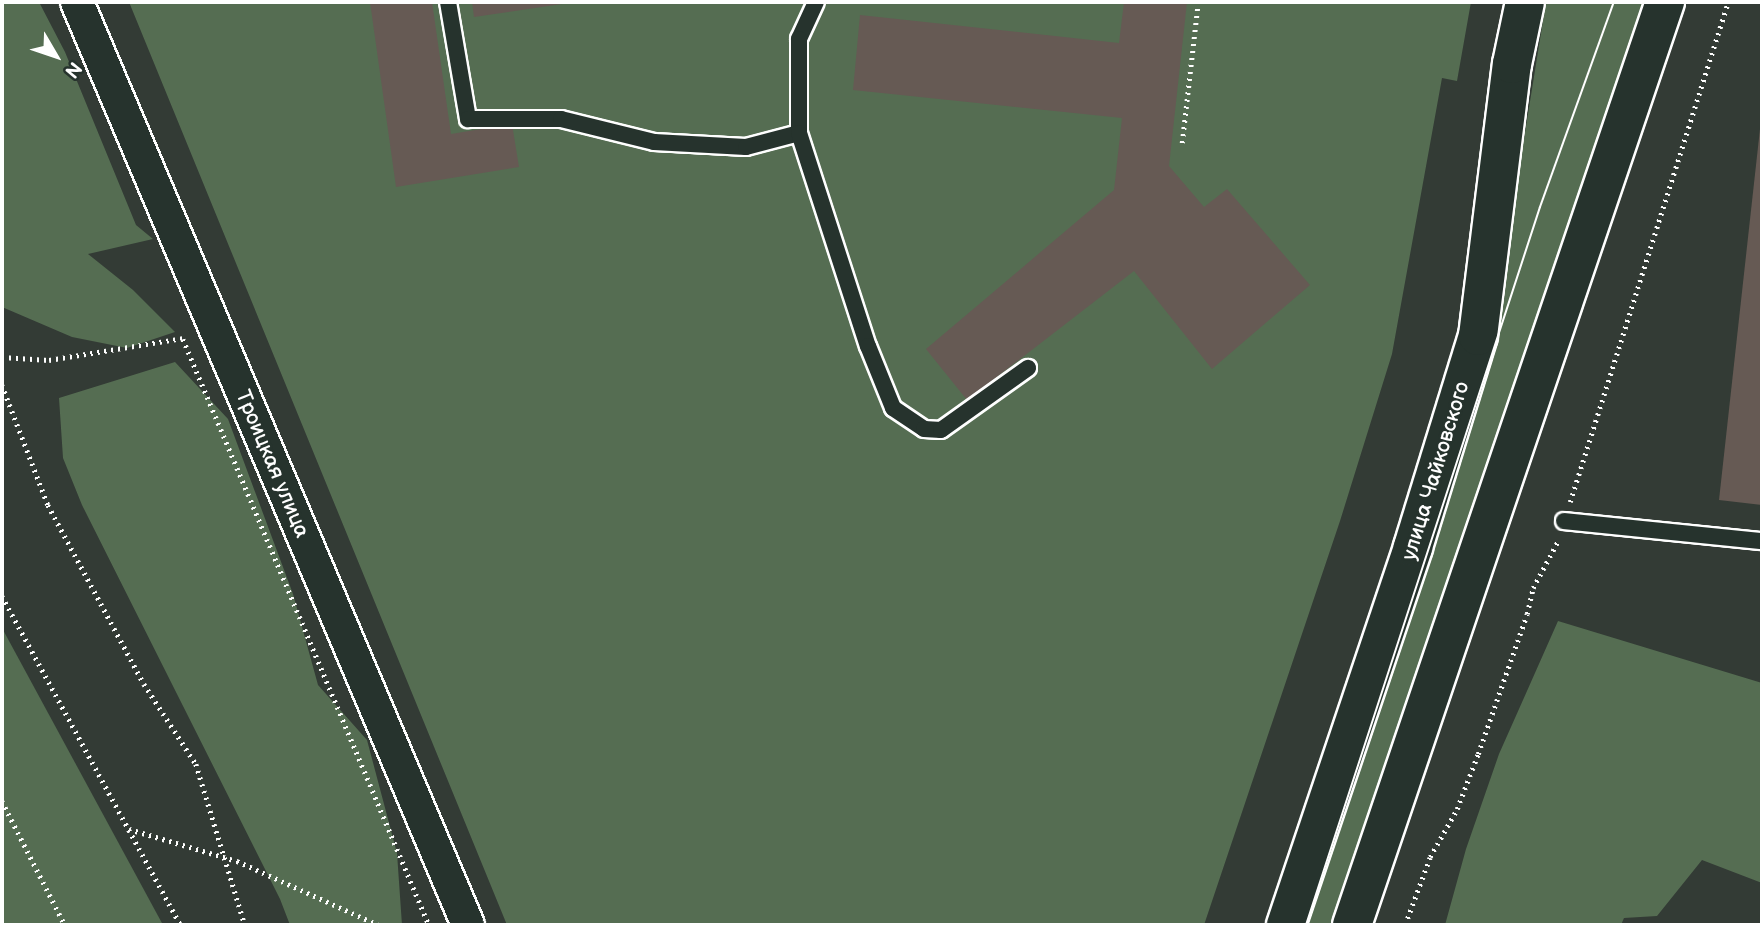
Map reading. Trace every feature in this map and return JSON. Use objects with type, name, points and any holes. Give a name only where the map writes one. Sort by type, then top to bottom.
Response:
[{"type":"main road","name":"улица Чайковского","points":[[1286,925],[1413,547],[1478,336],[1512,64],[1525,2]]},
{"type":"main road","points":[[1352,925],[1665,2]]},
{"type":"street","name":"Троицкая улица","points":[[77,2],[468,925]]},
{"type":"lane","points":[[448,2],[468,118],[561,119],[654,142],[746,147],[799,133]]},
{"type":"lane","points":[[816,2],[799,39],[799,133],[868,346],[894,408],[924,429],[941,430],[1028,368]]},
{"type":"lane","points":[[1564,522],[1762,541]]},
{"type":"path","points":[[1182,143],[1198,2]]},
{"type":"path","points":[[1405,925],[1430,856],[1457,809],[1527,614],[1533,588],[1560,538],[1728,2]]},
{"type":"path","points":[[2,357],[49,360],[183,339],[214,328]]},
{"type":"path","points":[[183,339],[429,925]]},
{"type":"path","points":[[2,385],[48,505],[144,684],[196,764],[245,925]]},
{"type":"path","points":[[2,596],[181,925]]},
{"type":"path","points":[[2,801],[65,925]]},
{"type":"path","points":[[128,828],[225,857],[379,925]]},
{"type":"green space","points":[[2,2],[39,2],[65,52],[136,225],[153,239],[88,254],[133,290],[175,332],[127,348],[72,337],[2,307]]},
{"type":"green space","points":[[129,2],[1471,2],[1457,81],[1442,78],[1392,354],[1340,521],[1204,925],[507,925]]},
{"type":"green space","points":[[1546,2],[1650,2],[1333,925],[1296,925],[1508,238]]},
{"type":"green space","points":[[175,362],[228,419],[293,594],[318,685],[367,740],[397,853],[402,925],[290,925],[280,899],[82,505],[63,458],[59,398]]},
{"type":"green space","points":[[1558,621],[1762,683],[1762,883],[1702,860],[1657,916],[1624,918],[1621,925],[1445,925],[1466,849],[1499,754]]},
{"type":"green space","points":[[2,628],[163,925],[2,925]]},
{"type":"building","points":[[370,2],[432,2],[451,134],[512,124],[519,167],[396,187]]},
{"type":"building","points":[[472,2],[562,2],[562,4],[474,17]]},
{"type":"building","points":[[1124,2],[1187,2],[1169,166],[1204,207],[1227,189],[1310,285],[1212,369],[1134,271],[967,400],[926,349],[1114,190],[1122,118],[853,90],[860,15],[1119,43]]},
{"type":"building","points":[[1762,129],[1762,505],[1719,500]]},
{"type":"tram line","points":[[1306,925],[1540,207],[1614,2]]}]
